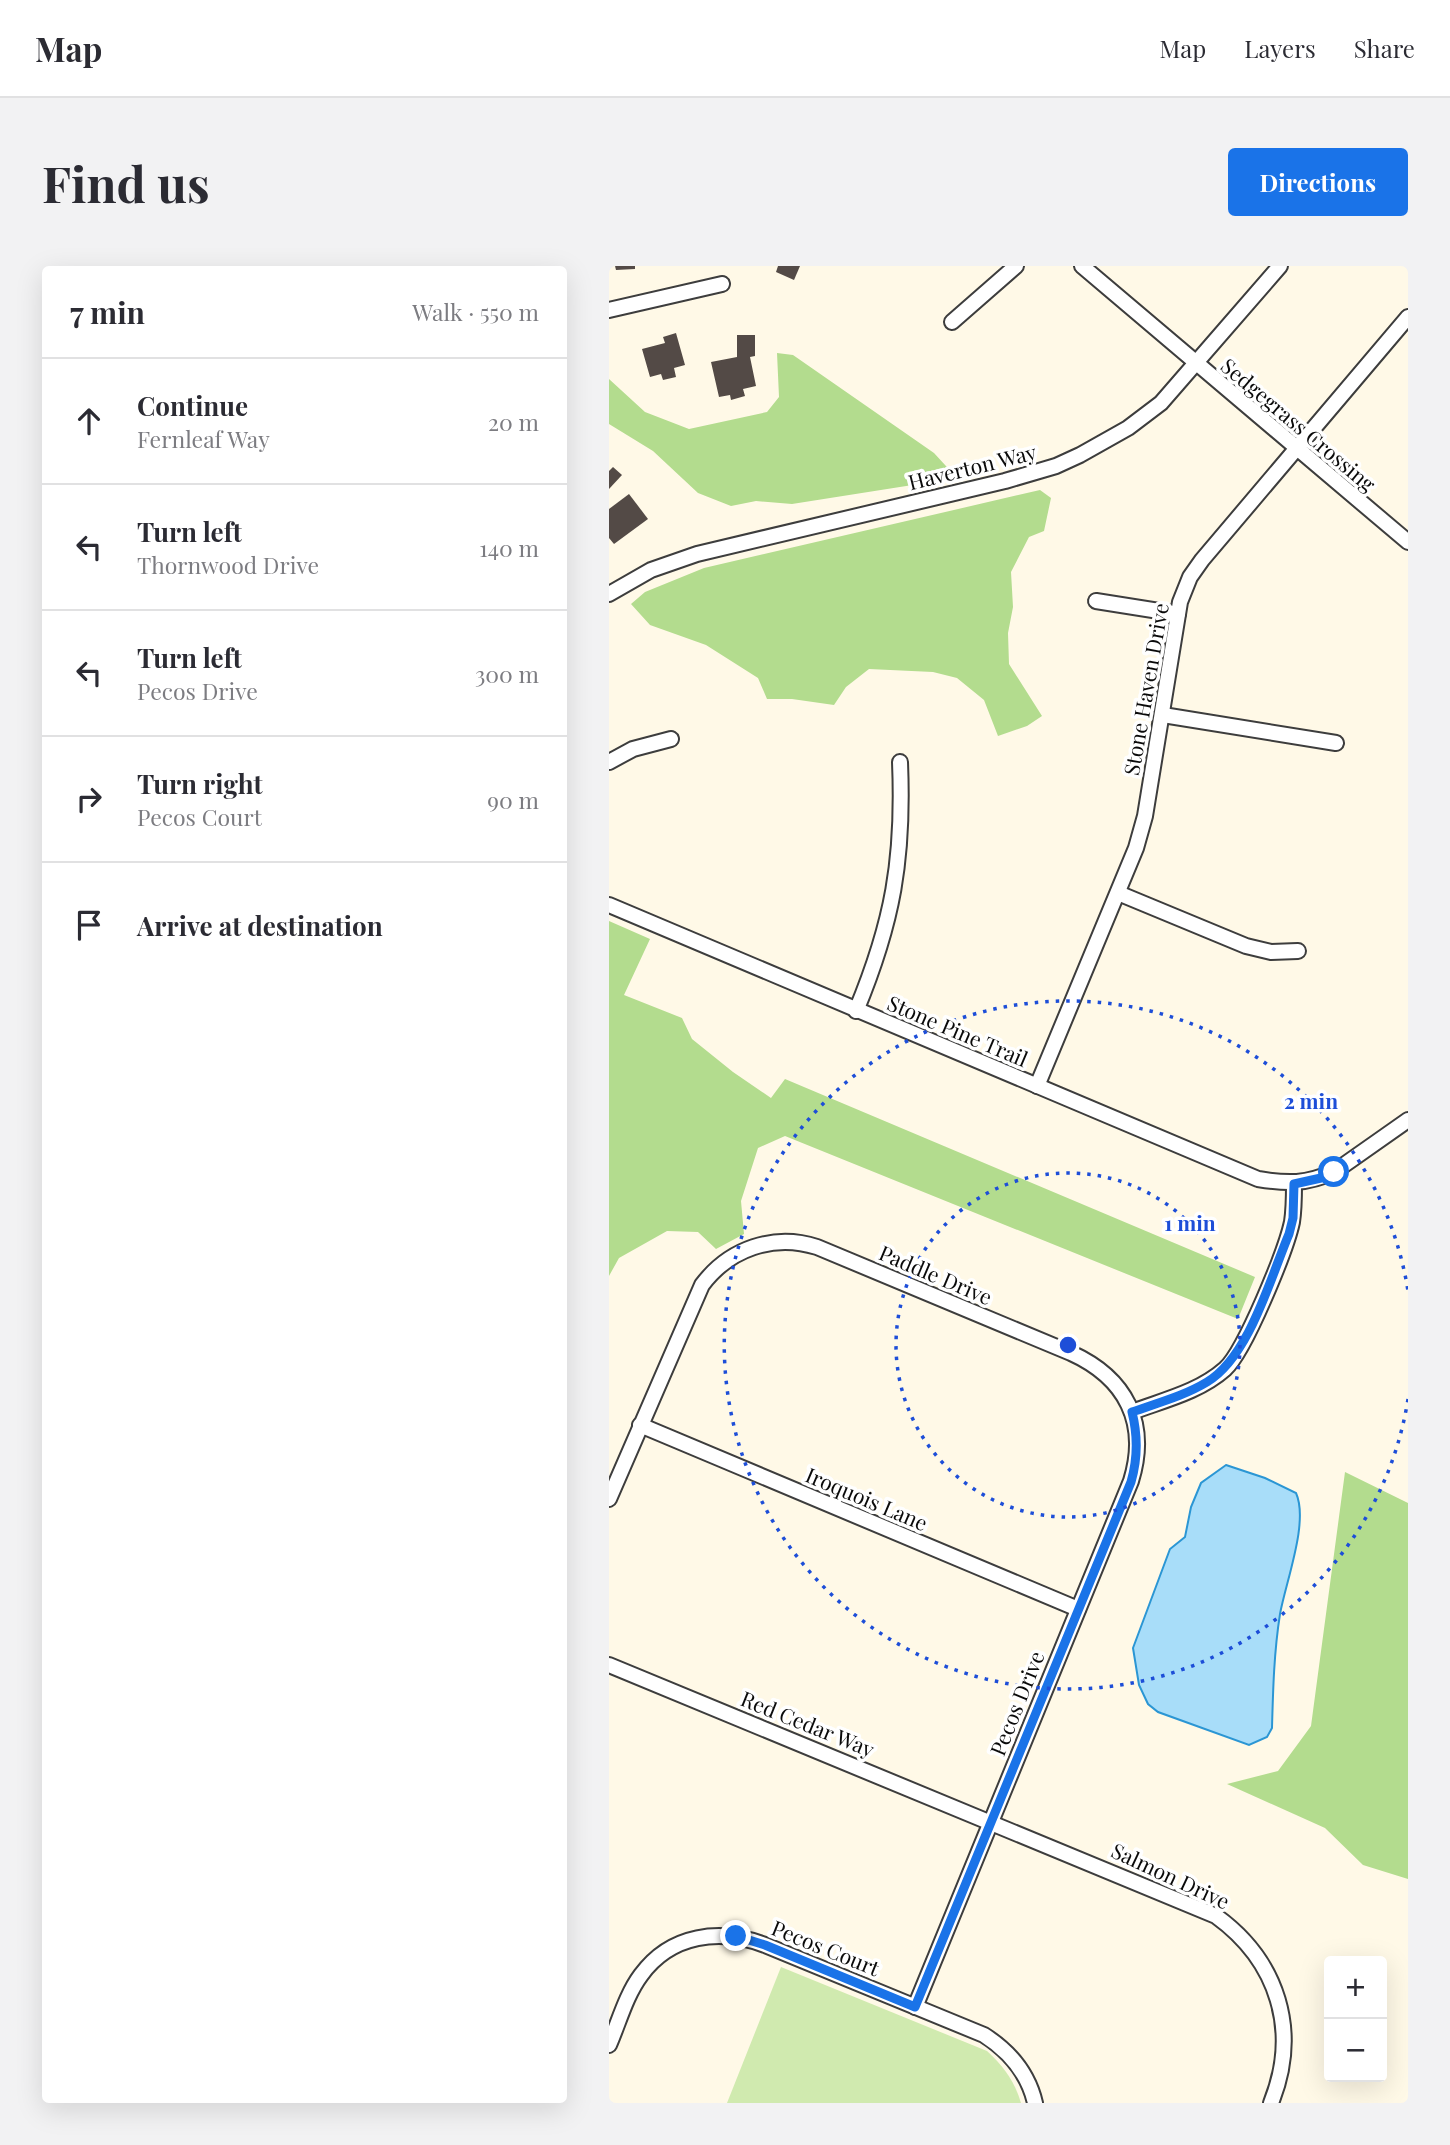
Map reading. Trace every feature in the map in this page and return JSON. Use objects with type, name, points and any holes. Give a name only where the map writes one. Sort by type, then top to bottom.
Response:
[{"type":"street","points":[[952,322],[1016,266]]},
{"type":"street","name":"Sedgegrass Crossing","points":[[1082,266],[1408,542]]},
{"type":"street","name":"Haverton Way","points":[[609,594],[652,570],[697,554],[1005,481],[1056,466],[1105,442],[1148,415],[1176,388],[1280,266]]},
{"type":"street","points":[[609,310],[722,284]]},
{"type":"street","name":"Stone Haven Drive","points":[[1037,1086],[1136,848],[1145,816],[1178,614],[1183,593],[1195,568],[1408,317]]},
{"type":"street","points":[[1096,601],[1178,614]]},
{"type":"street","points":[[1163,715],[1336,743]]},
{"type":"street","points":[[609,762],[633,749],[671,739]]},
{"type":"street","points":[[856,1011],[880,947],[897,881],[901,828],[900,762]]},
{"type":"street","points":[[1118,893],[1246,946],[1271,952],[1298,951]]},
{"type":"street","name":"Stone Pine Trail","points":[[609,905],[1236,1171],[1258,1179],[1294,1184]]},
{"type":"street","points":[[1132,1412],[1209,1381],[1235,1357],[1289,1234],[1293,1218],[1294,1184],[1334,1172],[1408,1121]]},
{"type":"street","name":"Paddle Drive","points":[[641,1425],[694,1299],[706,1279],[724,1261],[762,1244],[787,1241],[817,1247],[1084,1359],[1110,1377],[1127,1400],[1132,1412]]},
{"type":"street","name":"Pecos Drive","points":[[915,2007],[1135,1470],[1137,1439],[1132,1412]]},
{"type":"street","points":[[609,1499],[641,1425]]},
{"type":"street","name":"Iroquois Lane","points":[[641,1425],[1078,1609]]},
{"type":"street","name":"Red Cedar Way","points":[[609,1665],[991,1821]]},
{"type":"street","name":"Salmon Drive","points":[[991,1821],[1202,1908],[1228,1925],[1248,1943],[1270,1978],[1283,2025],[1282,2067],[1271,2103]]},
{"type":"street","name":"Pecos Court","points":[[609,2045],[632,1989],[653,1961],[682,1942],[707,1936],[736,1936],[751,1939],[972,2030],[994,2042],[1022,2071],[1034,2103]]},
{"type":"green space","points":[[777,353],[793,355],[934,453],[957,478],[792,504],[756,501],[731,506],[698,493],[653,451],[609,424],[609,379],[645,412],[689,429],[767,412],[779,397]]},
{"type":"green space","points":[[1040,490],[1051,498],[1044,531],[1029,537],[1011,572],[1013,607],[1008,633],[1009,664],[1042,716],[1027,726],[998,736],[984,700],[957,678],[933,672],[869,669],[846,687],[834,705],[792,699],[767,699],[758,678],[706,645],[650,625],[631,604],[645,592],[704,568]]},
{"type":"green space","points":[[609,921],[650,939],[624,995],[682,1018],[692,1039],[771,1098],[785,1079],[1255,1277],[1238,1319],[785,1136],[758,1148],[741,1201],[744,1234],[716,1249],[698,1232],[667,1231],[619,1258],[609,1276]]},
{"type":"green space","points":[[1345,1472],[1408,1503],[1408,1879],[1363,1865],[1325,1828],[1227,1784],[1278,1771],[1311,1726]]},
{"type":"green space","points":[[781,1967],[987,2051],[1008,2074],[1021,2103],[727,2103]]},
{"type":"water","points":[[1226,1465],[1265,1478],[1296,1493],[1299,1505],[1298,1535],[1278,1628],[1272,1728],[1267,1737],[1249,1745],[1158,1712],[1148,1704],[1139,1685],[1133,1648],[1170,1549],[1185,1537],[1191,1507],[1201,1483]]},
{"type":"building","points":[[615,266],[635,266],[635,269],[616,270]]},
{"type":"building","points":[[778,266],[800,266],[794,280],[776,272]]},
{"type":"building","points":[[676,333],[685,365],[674,368],[676,377],[663,380],[661,374],[650,377],[642,349],[665,343],[663,337]]},
{"type":"building","points":[[737,335],[755,335],[755,356],[750,357],[756,386],[743,389],[745,396],[731,400],[730,395],[719,397],[711,362],[737,357]]},
{"type":"building","points":[[613,467],[622,475],[609,489],[609,471]]},
{"type":"building","points":[[629,494],[648,519],[614,544],[609,538],[609,509]]},
{"type":"route","points":[[736,1936],[751,1939],[915,2007],[1131,1482],[1137,1450],[1132,1412],[1209,1381],[1230,1363],[1245,1338],[1289,1234],[1293,1218],[1294,1184],[1334,1172]]}]
